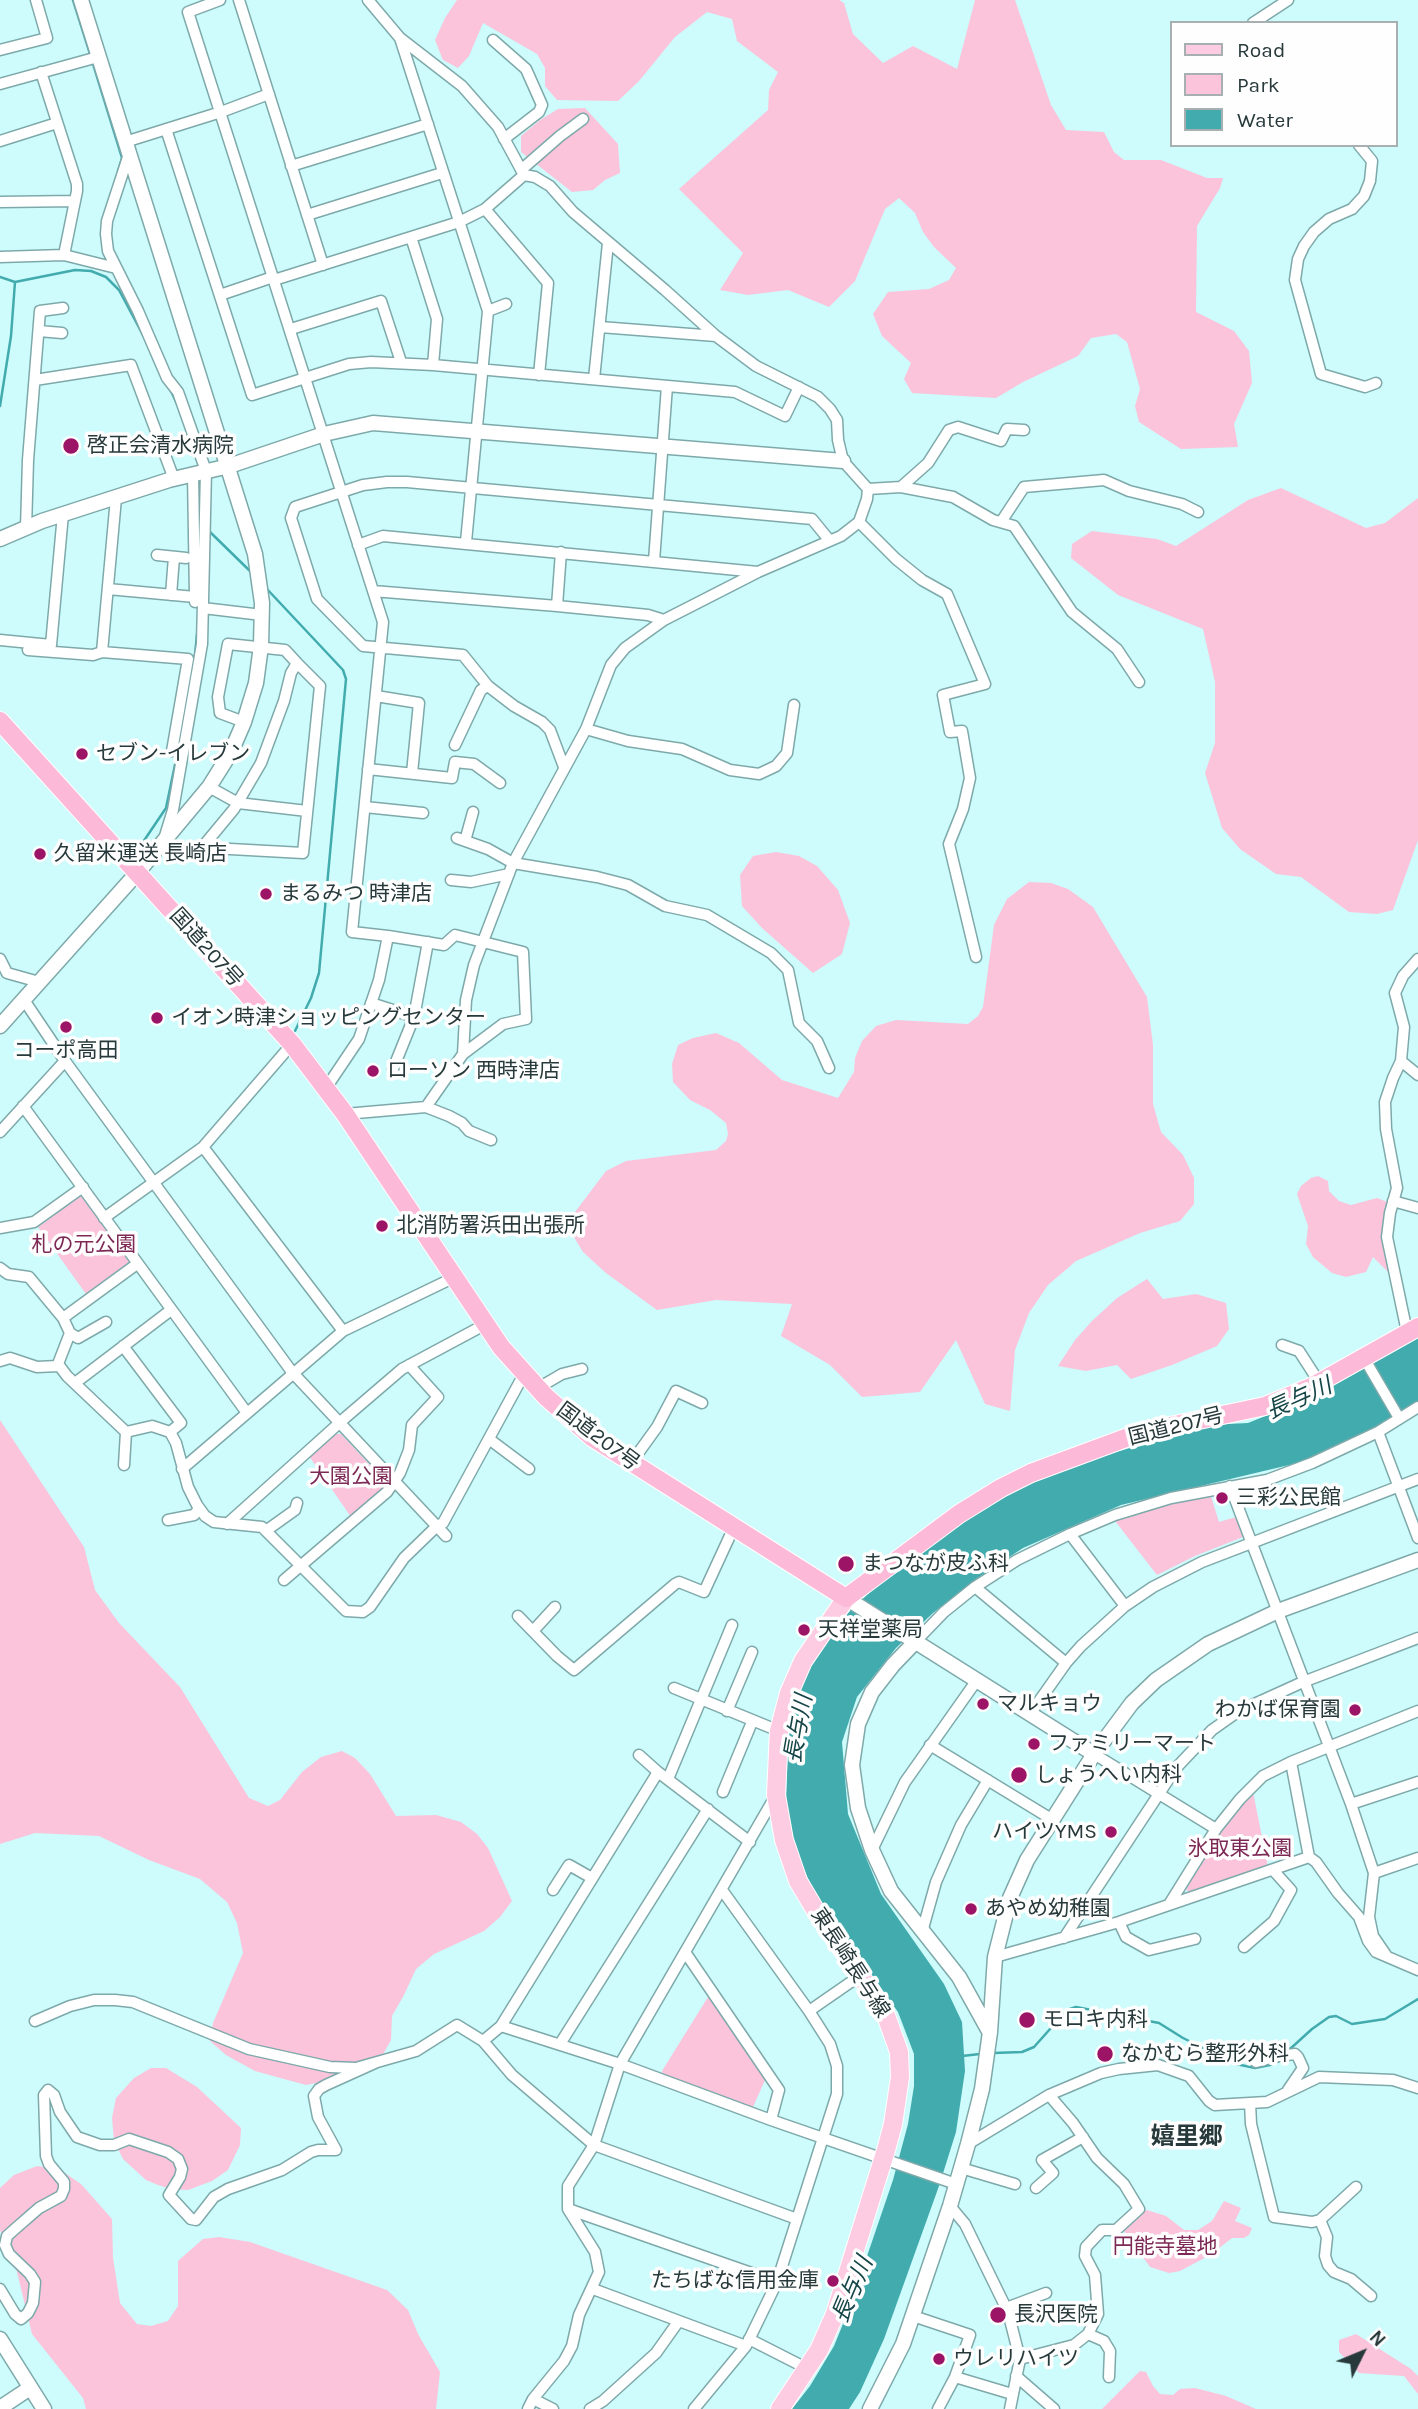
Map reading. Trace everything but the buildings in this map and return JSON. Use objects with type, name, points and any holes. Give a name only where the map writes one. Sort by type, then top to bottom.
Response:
[{"type":"highway","name":"国道207号","points":[[0,721],[7,735],[138,872],[292,1044],[345,1114],[501,1347],[524,1374],[568,1418],[593,1438],[849,1600],[959,1514],[1031,1473],[1142,1432],[1265,1406],[1365,1360],[1413,1330]]},
{"type":"main road","name":"東長崎長与線","points":[[780,2409],[808,2369],[835,2314],[887,2159],[900,2077],[899,2052],[884,2010],[798,1881],[784,1840],[776,1795],[779,1731],[789,1693],[803,1661],[849,1600]]},
{"type":"street","points":[[0,50],[47,38],[36,0]]},
{"type":"street","points":[[0,1026],[138,872],[209,787],[231,751],[244,722],[256,683],[261,646],[262,615],[255,554],[97,58],[81,0]]},
{"type":"street","points":[[220,0],[188,12],[383,622],[352,932],[444,945],[455,935],[523,952],[526,1019],[503,1024],[463,1054],[426,1107]]},
{"type":"street","points":[[239,0],[323,265]]},
{"type":"street","points":[[368,0],[400,38],[462,86],[498,127],[522,173],[550,186],[573,212],[716,336],[756,366],[818,397],[836,420],[843,461],[868,489],[859,522],[841,536],[758,572],[664,620],[625,648],[611,665],[586,729],[513,863],[483,940],[466,1000],[463,1054]]},
{"type":"street","points":[[1256,21],[1288,0]]},
{"type":"street","points":[[400,38],[488,311],[466,542]]},
{"type":"street","points":[[493,40],[526,69],[542,105],[539,112],[504,139]]},
{"type":"street","points":[[0,84],[97,58]]},
{"type":"street","points":[[41,72],[77,184],[64,255]]},
{"type":"street","points":[[199,603],[205,526],[199,473],[178,392],[167,378],[108,251],[107,221],[127,148],[166,129],[269,94]]},
{"type":"street","points":[[220,295],[459,222],[485,209],[561,136],[583,119]]},
{"type":"street","points":[[0,141],[57,123]]},
{"type":"street","points":[[292,166],[428,124]]},
{"type":"street","points":[[166,129],[252,395],[349,364],[401,362],[735,392],[785,416],[799,387]]},
{"type":"street","points":[[1361,147],[1372,161],[1370,181],[1364,196],[1352,209],[1329,219],[1314,232],[1298,259],[1295,280],[1321,374],[1365,387],[1376,383]]},
{"type":"street","points":[[307,215],[442,173]]},
{"type":"street","points":[[0,202],[75,201]]},
{"type":"street","points":[[485,209],[548,283],[539,375]]},
{"type":"street","points":[[411,237],[437,319],[433,365]]},
{"type":"street","points":[[594,379],[608,243]]},
{"type":"street","points":[[0,257],[64,255],[116,268]]},
{"type":"street","points":[[291,329],[381,301],[401,362]]},
{"type":"street","points":[[488,311],[506,304]]},
{"type":"street","points":[[26,528],[28,460],[40,311],[63,307]]},
{"type":"street","points":[[600,327],[716,336]]},
{"type":"street","points":[[38,331],[62,333]]},
{"type":"street","points":[[35,380],[131,365],[174,479]]},
{"type":"street","points":[[654,561],[667,386]]},
{"type":"street","points":[[0,539],[63,514],[174,479],[229,466],[324,434],[373,423],[843,461]]},
{"type":"street","points":[[901,487],[928,463],[949,430],[958,427],[1001,441],[1007,429],[1024,430]]},
{"type":"street","points":[[163,843],[173,810],[201,654],[199,473]]},
{"type":"street","points":[[1001,522],[1024,487],[1104,480],[1129,491],[1198,512]]},
{"type":"street","points":[[564,767],[550,730],[488,686],[463,655],[363,646],[317,599],[290,518],[295,507],[340,491],[387,482],[812,519],[830,541]]},
{"type":"street","points":[[868,489],[901,487],[953,498],[993,520],[1014,526],[1072,612],[1117,649],[1139,682]]},
{"type":"street","points":[[102,652],[116,498]]},
{"type":"street","points":[[0,640],[51,645],[63,514]]},
{"type":"street","points":[[859,522],[895,559],[922,580],[947,594],[985,684],[943,695],[950,732],[962,731],[970,778],[964,809],[949,844],[976,957]]},
{"type":"street","points":[[358,545],[383,536],[758,572]]},
{"type":"street","points":[[557,606],[561,552]]},
{"type":"street","points":[[157,555],[186,558]]},
{"type":"street","points":[[171,595],[174,557]]},
{"type":"street","points":[[108,589],[171,595],[262,615]]},
{"type":"street","points":[[373,591],[648,615],[664,620]]},
{"type":"street","points":[[244,722],[220,713],[218,697],[228,644],[285,650],[320,686],[303,853],[212,848],[205,844],[238,803],[261,763],[284,701],[291,673],[297,663]]},
{"type":"street","points":[[28,650],[93,655],[102,652],[188,659],[172,751],[182,751]]},
{"type":"street","points":[[455,745],[481,690],[488,686]]},
{"type":"street","points":[[376,696],[419,703],[412,773]]},
{"type":"street","points":[[586,729],[628,741],[682,749],[730,770],[760,774],[776,766],[787,753],[794,705]]},
{"type":"street","points":[[458,708],[471,709]]},
{"type":"street","points":[[368,769],[452,778],[455,762],[474,764],[500,783]]},
{"type":"street","points":[[209,787],[238,803],[307,811]]},
{"type":"street","points":[[365,807],[423,813]]},
{"type":"street","points":[[473,812],[461,840],[488,849],[513,863],[628,885],[666,906],[707,915],[771,953],[788,970],[799,1023],[817,1041],[829,1068]]},
{"type":"street","points":[[451,880],[471,882],[509,874]]},
{"type":"street","points":[[326,1088],[359,1038],[379,980],[388,936]]},
{"type":"street","points":[[393,1069],[414,1017],[428,942]]},
{"type":"street","points":[[0,959],[7,972],[39,982]]},
{"type":"street","points":[[1413,1330],[1387,1237],[1397,1188],[1385,1129],[1385,1102],[1392,1078],[1401,1061],[1404,1027],[1395,993],[1403,975],[1418,959]]},
{"type":"street","points":[[24,1000],[65,1061],[292,1372],[446,1536]]},
{"type":"street","points":[[371,1003],[414,1017]]},
{"type":"street","points":[[104,1218],[203,1147],[292,1044]]},
{"type":"street","points":[[0,1132],[65,1061]]},
{"type":"street","points":[[1401,1061],[1418,1075]]},
{"type":"street","points":[[23,1105],[247,1413]]},
{"type":"street","points":[[345,1114],[426,1107],[449,1116],[469,1130],[491,1140]]},
{"type":"street","points":[[203,1147],[343,1331]]},
{"type":"street","points":[[0,1227],[34,1222],[83,1187]]},
{"type":"street","points":[[1393,1201],[1418,1208]]},
{"type":"street","points":[[63,1318],[137,1264]]},
{"type":"street","points":[[0,1268],[8,1274],[29,1277],[63,1318],[69,1333],[78,1338],[106,1322]]},
{"type":"street","points":[[183,1469],[292,1372],[343,1331],[454,1277]]},
{"type":"street","points":[[75,1383],[171,1310]]},
{"type":"street","points":[[227,1524],[339,1423],[409,1365],[485,1324]]},
{"type":"street","points":[[58,1367],[60,1352],[69,1333]]},
{"type":"street","points":[[1282,1345],[1299,1350],[1319,1382]]},
{"type":"street","points":[[123,1346],[181,1423],[170,1433]]},
{"type":"street","points":[[0,1361],[10,1358],[37,1367],[58,1367],[126,1432],[124,1465]]},
{"type":"street","points":[[1365,1360],[1398,1416]]},
{"type":"street","points":[[284,1580],[387,1492],[407,1460],[412,1425],[438,1397],[409,1365]]},
{"type":"street","points":[[538,1388],[562,1374],[582,1369]]},
{"type":"street","points":[[126,1432],[152,1426],[170,1433],[176,1443],[188,1487],[199,1509],[210,1520],[227,1524],[257,1525],[267,1530],[340,1606],[346,1611],[362,1612],[370,1607],[404,1558],[443,1523],[524,1374]]},
{"type":"street","points":[[631,1463],[657,1427],[676,1391],[702,1403]]},
{"type":"street","points":[[990,2032],[959,1977],[891,1891],[872,1850],[858,1808],[852,1765],[858,1724],[872,1692],[913,1640],[975,1587],[1017,1560],[1115,1515],[1171,1498],[1267,1480],[1312,1463],[1378,1432],[1398,1416],[1418,1407]]},
{"type":"street","points":[[1378,1432],[1418,1538]]},
{"type":"street","points":[[489,1439],[529,1469]]},
{"type":"street","points":[[1030,1714],[1066,1663],[1125,1606],[1153,1587],[1202,1562],[1418,1479]]},
{"type":"street","points":[[1230,1486],[1303,1682],[1330,1746],[1374,1873],[1369,1917],[1373,1936],[1386,1955]]},
{"type":"street","points":[[267,1530],[295,1510],[297,1503]]},
{"type":"street","points":[[168,1520],[194,1515],[199,1509]]},
{"type":"street","points":[[518,1616],[574,1670],[675,1584],[683,1583],[704,1592],[734,1527]]},
{"type":"street","points":[[1070,1534],[1125,1606]]},
{"type":"street","points":[[870,2409],[903,2344],[950,2206],[952,2182],[961,2168],[968,2144],[982,2089],[990,2032],[995,1957],[1010,1898],[1027,1860],[1094,1754],[1132,1703],[1156,1680],[1208,1644],[1278,1611],[1418,1560]]},
{"type":"street","points":[[975,1587],[1066,1663]]},
{"type":"street","points":[[849,1600],[1216,1829]]},
{"type":"street","points":[[533,1631],[555,1607]]},
{"type":"street","points":[[483,2041],[501,2026],[592,1878],[663,1775],[701,1700],[732,1625]]},
{"type":"street","points":[[1064,1938],[1159,1794],[1191,1751],[1221,1724],[1239,1711],[1303,1682],[1418,1638]]},
{"type":"street","points":[[727,1711],[752,1652]]},
{"type":"street","points":[[872,1850],[905,1782],[977,1680]]},
{"type":"street","points":[[674,1688],[779,1731]]},
{"type":"street","points":[[1170,1903],[1216,1829],[1263,1776],[1418,1711]]},
{"type":"street","points":[[723,1792],[752,1721]]},
{"type":"street","points":[[930,1745],[1053,1820]]},
{"type":"street","points":[[639,1755],[750,1842]]},
{"type":"street","points":[[1291,1762],[1309,1857],[1316,1862],[1338,1894],[1359,1917],[1368,1941],[1376,1952],[1418,1970]]},
{"type":"street","points":[[922,1932],[936,1882],[961,1825],[988,1780]]},
{"type":"street","points":[[1351,1804],[1418,1782]]},
{"type":"street","points":[[553,2409],[530,2404],[564,2361],[572,2346],[579,2315],[599,2272],[595,2252],[568,2209],[568,2186],[594,2145],[620,2064],[776,1795]]},
{"type":"street","points":[[559,2044],[708,1809]]},
{"type":"street","points":[[995,1957],[1119,1922],[1309,1857]]},
{"type":"street","points":[[1374,1873],[1418,1857]]},
{"type":"street","points":[[553,1890],[569,1865],[592,1878]]},
{"type":"street","points":[[1244,1947],[1274,1920],[1291,1890],[1273,1870]]},
{"type":"street","points":[[694,2409],[747,2342],[777,2282],[837,2094],[837,2066],[830,2043],[722,1890]]},
{"type":"street","points":[[1119,1922],[1126,1937],[1150,1950],[1195,1939]]},
{"type":"street","points":[[685,1952],[779,2090],[771,2120]]},
{"type":"street","points":[[809,2011],[861,1975]]},
{"type":"street","points":[[35,2021],[94,2000],[133,2002],[249,2049],[286,2059],[343,2068],[356,2068],[416,2052],[457,2025],[483,2041],[512,2075],[594,2145],[797,2219]]},
{"type":"street","points":[[501,2026],[620,2064],[771,2120],[952,2182]]},
{"type":"street","points":[[1256,2062],[1293,2054],[1298,2057],[1303,2068],[1286,2092]]},
{"type":"street","points":[[0,2289],[15,2314],[21,2319],[28,2313],[33,2303],[35,2282],[9,2254],[5,2245],[8,2236],[16,2228],[39,2208],[61,2196],[64,2189],[64,2182],[46,2156],[44,2095],[48,2090],[54,2095],[60,2112],[78,2137],[100,2145],[114,2145],[129,2138],[168,2152],[178,2159],[182,2169],[180,2177],[169,2195],[191,2219],[196,2220],[202,2216],[214,2197],[228,2189],[282,2170],[311,2152],[336,2150],[318,2117],[314,2096],[326,2085],[377,2062]]},
{"type":"street","points":[[968,2144],[1049,2095],[1119,2068],[1158,2065],[1189,2076],[1215,2105],[1267,2102],[1319,2077],[1393,2080],[1418,2088]]},
{"type":"street","points":[[1020,2358],[1074,2345],[1088,2334],[1098,2314],[1096,2275],[1085,2256],[1086,2247],[1102,2230],[1116,2230],[1139,2210],[1124,2184],[1097,2158],[1049,2095]]},
{"type":"street","points":[[1250,2104],[1251,2124],[1274,2217],[1312,2222],[1320,2220],[1356,2187]]},
{"type":"street","points":[[1037,2188],[1054,2173],[1042,2160],[1083,2137]]},
{"type":"street","points":[[961,2168],[1015,2184]]},
{"type":"street","points":[[950,2206],[965,2224],[1006,2308],[1020,2358],[1010,2409]]},
{"type":"street","points":[[568,2209],[777,2282]]},
{"type":"street","points":[[1320,2220],[1327,2237],[1325,2256],[1328,2265],[1334,2272],[1351,2279],[1371,2296]]},
{"type":"street","points":[[593,2289],[678,2322],[747,2342],[808,2369]]},
{"type":"street","points":[[1006,2308],[1046,2293]]},
{"type":"street","points":[[913,2316],[970,2335],[955,2376],[938,2409]]},
{"type":"street","points":[[590,2409],[603,2401],[656,2353],[678,2322]]},
{"type":"street","points":[[1088,2334],[1104,2341],[1110,2351],[1110,2377]]},
{"type":"street","points":[[0,2339],[44,2409]]},
{"type":"street","points":[[955,2376],[1012,2393]]},
{"type":"street","points":[[1016,2376],[1054,2409]]},
{"type":"street","points":[[0,2408],[30,2388]]},
{"type":"green space","points":[[457,0],[839,0],[844,3],[853,34],[883,63],[913,46],[957,69],[975,0],[1015,0],[1051,105],[1066,130],[1104,132],[1114,152],[1124,160],[1161,160],[1207,178],[1223,178],[1220,188],[1197,226],[1196,312],[1234,331],[1249,351],[1252,383],[1234,424],[1238,447],[1181,449],[1139,422],[1135,406],[1140,389],[1127,342],[1116,334],[1091,338],[1078,356],[996,398],[912,393],[904,379],[911,363],[882,336],[873,314],[888,292],[929,289],[949,280],[956,268],[934,247],[923,232],[915,213],[899,198],[885,209],[855,281],[829,307],[788,290],[748,295],[720,290],[743,253],[679,189],[768,110],[769,90],[778,72],[737,41],[732,19],[707,12],[675,37],[639,81],[618,101],[557,100],[545,86],[545,68],[537,54],[483,23],[469,56],[458,68],[443,60],[435,40]]},
{"type":"green space","points":[[585,108],[618,144],[620,173],[593,190],[572,192],[521,152],[521,136],[558,109]]},
{"type":"green space","points":[[1281,488],[1366,528],[1385,523],[1418,498],[1418,840],[1393,910],[1377,914],[1349,912],[1301,877],[1276,874],[1240,849],[1222,828],[1205,773],[1215,743],[1215,682],[1203,629],[1118,595],[1071,558],[1072,544],[1092,531],[1157,539],[1176,546],[1248,500]]},
{"type":"green space","points":[[776,852],[799,856],[817,866],[838,890],[850,923],[842,954],[813,973],[762,928],[742,906],[740,875],[753,856]]},
{"type":"green space","points":[[1029,882],[1051,883],[1068,889],[1093,907],[1147,997],[1153,1045],[1153,1104],[1161,1132],[1183,1155],[1194,1178],[1194,1204],[1180,1221],[1140,1233],[1076,1261],[1048,1285],[1029,1313],[1015,1350],[1010,1411],[985,1404],[956,1340],[920,1392],[862,1397],[830,1365],[781,1336],[792,1304],[716,1300],[657,1310],[606,1273],[583,1252],[571,1232],[575,1212],[606,1171],[626,1161],[716,1150],[726,1141],[726,1123],[710,1110],[690,1100],[673,1082],[672,1064],[678,1045],[693,1038],[716,1033],[739,1043],[782,1080],[838,1098],[854,1072],[855,1058],[862,1041],[876,1026],[896,1020],[968,1024],[978,1016],[983,1007],[994,925],[1007,899]]},
{"type":"green space","points":[[1318,1176],[1328,1181],[1329,1191],[1339,1201],[1351,1205],[1377,1198],[1390,1203],[1390,1274],[1373,1257],[1366,1272],[1346,1277],[1332,1273],[1313,1257],[1306,1244],[1308,1226],[1297,1194],[1301,1186]]},
{"type":"green space","name":"札の元公園","points":[[81,1196],[129,1262],[86,1294],[38,1227]]},
{"type":"green space","points":[[1147,1279],[1163,1299],[1196,1294],[1226,1303],[1229,1329],[1217,1346],[1131,1379],[1117,1365],[1086,1371],[1058,1366],[1075,1340],[1092,1321],[1117,1298]]},
{"type":"green space","points":[[0,1420],[84,1547],[95,1590],[119,1623],[180,1687],[249,1798],[268,1806],[280,1800],[302,1772],[321,1757],[342,1751],[355,1758],[370,1774],[396,1816],[436,1815],[461,1822],[477,1834],[488,1848],[512,1901],[500,1917],[484,1931],[434,1954],[416,1969],[392,2016],[391,2040],[380,2060],[352,2076],[306,2085],[255,2071],[226,2055],[210,2041],[213,2023],[243,1953],[237,1923],[227,1902],[200,1879],[149,1860],[99,1836],[35,1833],[0,1844]]},
{"type":"green space","name":"大園公園","points":[[335,1434],[341,1434],[383,1479],[384,1488],[351,1517],[309,1456]]},
{"type":"green space","points":[[1210,1493],[1219,1522],[1236,1517],[1243,1537],[1157,1575],[1115,1521],[1166,1504]]},
{"type":"green space","name":"氷取東公園","points":[[1253,1792],[1268,1867],[1190,1893],[1185,1888],[1219,1835]]},
{"type":"green space","points":[[711,1996],[766,2078],[753,2107],[663,2075],[662,2071]]},
{"type":"green space","points":[[151,2068],[166,2068],[197,2087],[241,2128],[240,2145],[228,2170],[212,2181],[188,2190],[171,2189],[146,2180],[123,2159],[114,2141],[112,2118],[116,2098],[134,2078]]},
{"type":"green space","points":[[37,2166],[59,2169],[81,2184],[112,2219],[113,2258],[120,2303],[137,2324],[151,2326],[168,2321],[178,2306],[178,2261],[203,2239],[219,2237],[250,2242],[387,2290],[408,2310],[418,2334],[440,2372],[436,2409],[86,2409],[83,2398],[32,2334],[16,2268],[0,2230],[0,2188],[14,2175]]},
{"type":"green space","name":"円能寺墓地","points":[[1224,2201],[1241,2208],[1235,2221],[1252,2228],[1249,2235],[1232,2238],[1210,2255],[1180,2271],[1169,2273],[1150,2267],[1122,2228],[1140,2212],[1147,2210],[1166,2216],[1184,2230],[1198,2230],[1212,2221]]},
{"type":"green space","points":[[1356,2334],[1411,2369],[1418,2376],[1418,2394],[1404,2376],[1359,2373],[1339,2352],[1339,2340]]},
{"type":"green space","points":[[1140,2371],[1146,2372],[1160,2394],[1173,2395],[1180,2389],[1195,2388],[1226,2396],[1256,2409],[1102,2409]]},
{"type":"water","name":"長与川","points":[[1418,1338],[1418,1402],[1373,1430],[1324,1454],[1289,1465],[1121,1505],[1023,1548],[976,1579],[933,1613],[896,1648],[857,1697],[842,1742],[848,1814],[881,1894],[944,1984],[962,2022],[965,2071],[956,2132],[939,2186],[884,2339],[860,2392],[849,2409],[792,2409],[810,2386],[834,2346],[849,2309],[893,2180],[908,2124],[914,2086],[914,2054],[898,2012],[820,1905],[796,1852],[786,1801],[788,1741],[797,1698],[819,1648],[846,1615],[870,1592],[952,1529],[1020,1488],[1086,1461],[1207,1425],[1248,1423],[1293,1405]]},
{"type":"waterway","points":[[73,0],[91,57]]},
{"type":"waterway","points":[[93,64],[122,158],[118,171]]},
{"type":"waterway","points":[[0,277],[15,282],[75,270],[91,271],[106,277],[119,290],[143,335]]},
{"type":"waterway","points":[[0,406],[11,336],[15,282]]},
{"type":"waterway","points":[[171,391],[177,404]]},
{"type":"waterway","points":[[199,494],[199,537]]},
{"type":"waterway","points":[[209,531],[252,573]]},
{"type":"waterway","points":[[266,588],[343,670],[346,679],[319,973],[311,998],[295,1031]]},
{"type":"waterway","points":[[195,655],[197,634]]},
{"type":"waterway","points":[[178,748],[185,714]]},
{"type":"waterway","points":[[135,854],[166,808],[177,755]]},
{"type":"waterway","points":[[1290,2049],[1329,2017],[1336,2016],[1352,2024],[1385,2019],[1418,1999]]},
{"type":"waterway","points":[[993,2053],[1022,2052],[1034,2047],[1067,2010],[1076,2007],[1159,2023],[1236,2064],[1255,2068],[1281,2060]]},
{"type":"waterway","points":[[962,2056],[980,2054]]},
{"type":"place","name":"啓正会清水病院","points":[[71,446]]},
{"type":"place","name":"セブン-イレブン","points":[[82,754]]},
{"type":"place","name":"久留米運送 長崎店","points":[[40,854]]},
{"type":"place","name":"まるみつ 時津店","points":[[266,894]]},
{"type":"place","name":"イオン時津ショッピングセンター","points":[[157,1018]]},
{"type":"place","name":"コーポ高田","points":[[66,1027]]},
{"type":"place","name":"ローソン 西時津店","points":[[373,1071]]},
{"type":"place","name":"北消防署浜田出張所","points":[[382,1226]]},
{"type":"place","name":"三彩公民館","points":[[1222,1498]]},
{"type":"place","name":"まつなが皮ふ科","points":[[846,1564]]},
{"type":"place","name":"天祥堂薬局","points":[[804,1630]]},
{"type":"place","name":"マルキョウ","points":[[983,1704]]},
{"type":"place","name":"わかば保育園","points":[[1355,1710]]},
{"type":"place","name":"ファミリーマート","points":[[1034,1744]]},
{"type":"place","name":"しょうへい内科","points":[[1019,1775]]},
{"type":"place","name":"ハイツYMS","points":[[1111,1832]]},
{"type":"place","name":"あやめ幼稚園","points":[[971,1909]]},
{"type":"place","name":"モロキ内科","points":[[1027,2020]]},
{"type":"place","name":"なかむら整形外科","points":[[1105,2054]]},
{"type":"place","name":"たちばな信用金庫","points":[[833,2281]]},
{"type":"place","name":"長沢医院","points":[[998,2315]]},
{"type":"place","name":"ウレリハイツ","points":[[939,2359]]},
{"type":"district","name":"嬉里郷","points":[[1187,2137]]}]
